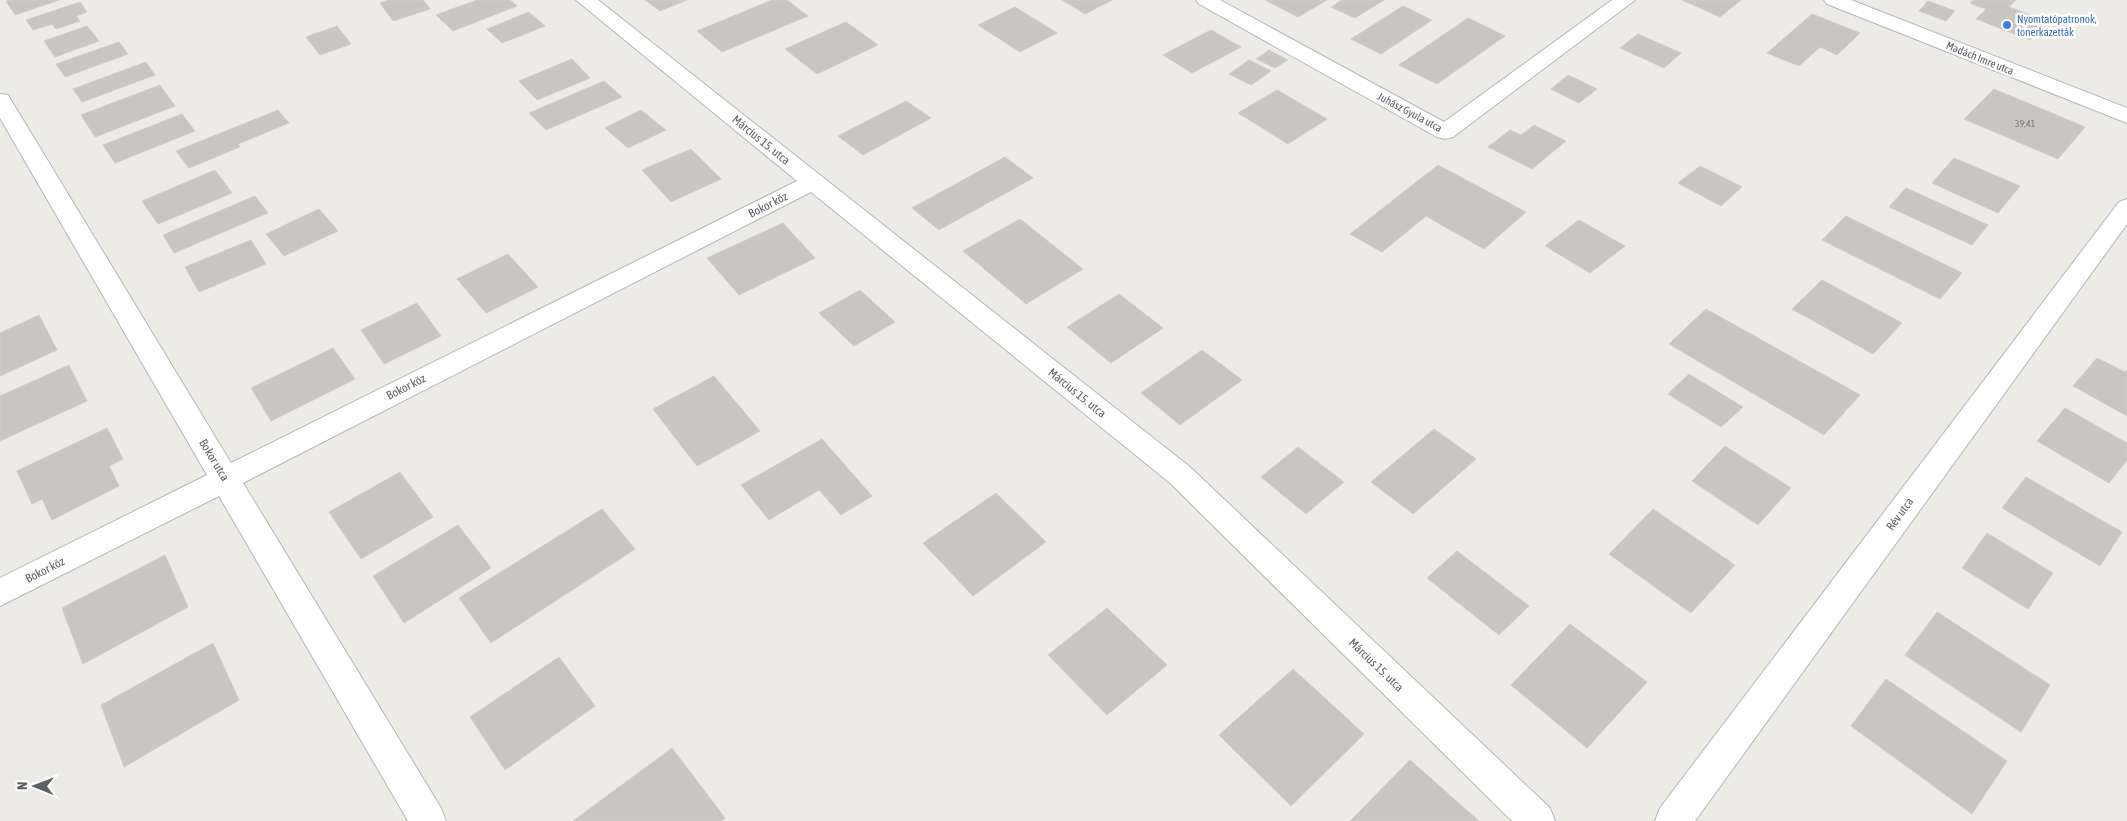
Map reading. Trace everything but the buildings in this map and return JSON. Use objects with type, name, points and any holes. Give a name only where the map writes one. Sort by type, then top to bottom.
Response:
[{"type":"street","name":"Március 15. utca","points":[[586,0],[1180,475],[1537,821]]},
{"type":"street","name":"Juhász Gyula utca","points":[[1206,0],[1446,132],[1625,0]]},
{"type":"street","name":"Madách Imre utca","points":[[1834,0],[2127,116]]},
{"type":"street","name":"Bokor utca","points":[[0,100],[428,821]]},
{"type":"street","name":"Bokor köz","points":[[0,593],[813,182]]},
{"type":"street","name":"Rév utca","points":[[1673,821],[2127,207]]},
{"type":"place","name":"Nyomtatópatronok, tonerkazetták","points":[[2007,25]]}]
